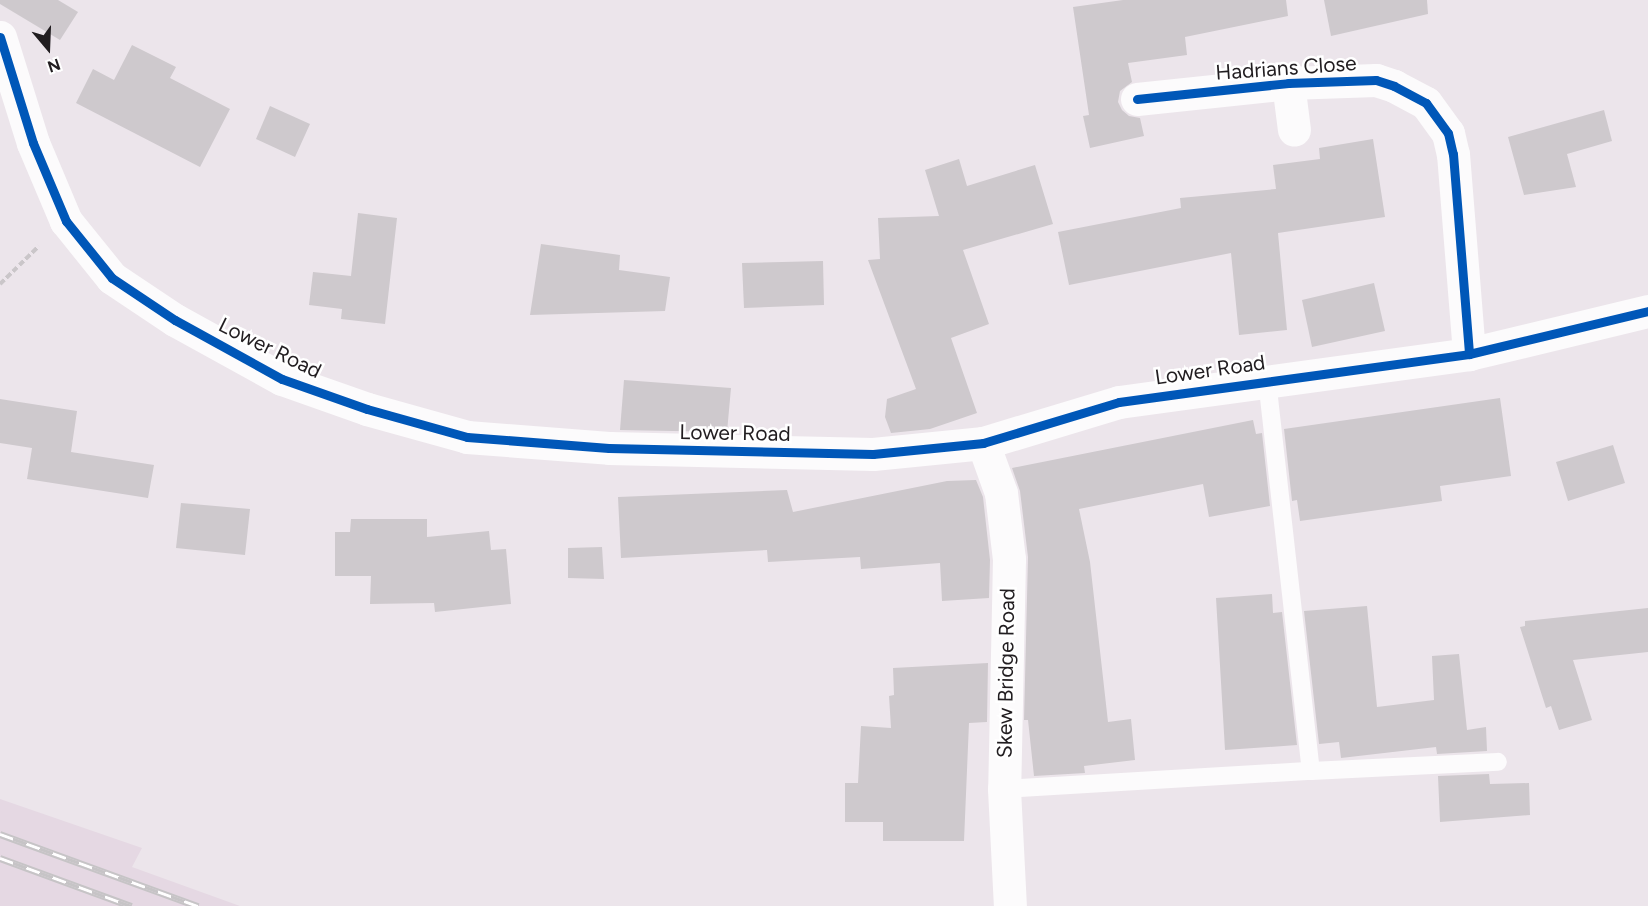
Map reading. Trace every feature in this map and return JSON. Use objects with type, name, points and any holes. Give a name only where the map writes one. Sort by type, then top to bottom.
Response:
[{"type":"street","name":"Lower Road","points":[[0,37],[33,143],[66,221],[112,278],[175,320],[282,379],[367,409],[467,437],[609,448],[873,454],[984,443],[1119,402],[1469,354],[1648,311]]},
{"type":"street","name":"Hadrians Close","points":[[1137,99],[1288,83],[1376,80],[1426,103],[1448,133],[1454,154],[1469,354]]},
{"type":"street","name":"Hadrians Close","points":[[1288,83],[1294,130]]},
{"type":"street","name":"Skew Bridge Road","points":[[984,443],[1001,493],[1009,559],[1004,789],[1010,906]]},
{"type":"lane","points":[[1267,380],[1311,771]]},
{"type":"lane","points":[[1004,789],[1498,762]]},
{"type":"path","points":[[0,284],[66,221]]},
{"type":"shaded area","points":[[0,799],[142,848],[132,867],[240,906],[0,906]]},
{"type":"building","points":[[0,0],[58,0],[78,12],[60,40],[0,4]]},
{"type":"building","points":[[1123,0],[1286,0],[1288,16],[1185,37],[1187,55],[1128,63],[1132,82],[1120,91],[1118,102],[1129,116],[1140,118],[1144,136],[1090,148],[1083,116],[1089,115],[1073,7]]},
{"type":"building","points":[[1324,0],[1427,0],[1428,14],[1331,36]]},
{"type":"building","points":[[132,45],[176,67],[170,78],[230,109],[200,167],[76,103],[93,69],[114,80]]},
{"type":"building","points":[[270,106],[310,124],[295,157],[256,139]]},
{"type":"building","points":[[1604,110],[1612,141],[1567,154],[1576,187],[1524,195],[1508,137]]},
{"type":"building","points":[[1373,139],[1385,217],[1278,233],[1287,330],[1239,335],[1231,253],[1069,285],[1058,232],[1181,208],[1180,198],[1276,189],[1273,165],[1320,159],[1319,148]]},
{"type":"building","points":[[959,159],[967,186],[1035,165],[1053,224],[963,250],[989,324],[951,338],[977,413],[930,429],[891,433],[885,417],[887,399],[916,389],[868,260],[880,259],[878,218],[939,216],[925,170]]},
{"type":"building","points":[[358,213],[397,218],[385,324],[341,319],[342,309],[309,305],[313,272],[351,276]]},
{"type":"building","points":[[541,244],[620,255],[619,270],[670,277],[665,311],[530,315]]},
{"type":"building","points":[[823,261],[824,305],[744,308],[742,263]]},
{"type":"building","points":[[1374,283],[1385,331],[1312,347],[1302,300]]},
{"type":"building","points":[[624,380],[731,388],[727,432],[620,430]]},
{"type":"building","points":[[1500,398],[1511,476],[1440,486],[1442,501],[1300,521],[1297,500],[1292,501],[1284,429]]},
{"type":"building","points":[[0,399],[77,411],[71,452],[154,465],[148,498],[27,479],[32,448],[0,443]]},
{"type":"building","points":[[1253,420],[1256,434],[1262,433],[1270,506],[1209,517],[1203,484],[1079,509],[1090,562],[1108,722],[1131,719],[1135,760],[1084,766],[1085,773],[1034,776],[1028,720],[1024,720],[1028,557],[1020,491],[1012,468]]},
{"type":"building","points":[[1613,445],[1625,483],[1568,501],[1556,462]]},
{"type":"building","points":[[976,480],[983,497],[990,560],[989,598],[942,601],[940,563],[861,569],[860,557],[768,562],[767,550],[621,558],[618,497],[787,490],[793,512],[947,481]]},
{"type":"building","points":[[181,503],[250,509],[245,555],[176,548]]},
{"type":"building","points":[[351,519],[427,519],[427,537],[489,531],[491,550],[506,549],[511,604],[435,612],[434,603],[370,604],[371,576],[335,576],[335,532],[350,532]]},
{"type":"building","points":[[602,547],[604,579],[568,578],[568,548]]},
{"type":"building","points":[[1272,594],[1273,613],[1282,612],[1297,745],[1225,750],[1216,598]]},
{"type":"building","points":[[1367,606],[1377,707],[1434,700],[1432,656],[1459,654],[1467,730],[1486,727],[1487,751],[1437,754],[1436,747],[1341,758],[1339,742],[1319,744],[1304,611]]},
{"type":"building","points":[[1648,608],[1648,652],[1573,660],[1592,720],[1559,730],[1551,706],[1546,708],[1520,627],[1525,626],[1525,621]]},
{"type":"building","points":[[988,663],[987,722],[969,723],[964,841],[883,841],[883,822],[845,822],[845,783],[858,783],[861,726],[891,728],[889,696],[894,695],[893,668]]},
{"type":"building","points":[[1489,774],[1490,784],[1529,783],[1530,815],[1440,822],[1438,776]]},
{"type":"railway","points":[[0,834],[198,906]]},
{"type":"railway","points":[[0,858],[131,906]]},
{"type":"cycle path","points":[[0,37],[33,143],[66,221],[112,278],[175,320],[282,379],[367,409],[467,437],[609,448],[873,454],[983,443],[1119,402],[1469,354],[1648,311]]},
{"type":"cycle path","points":[[1137,99],[1288,83],[1376,80],[1394,86],[1426,103],[1448,133],[1453,154],[1469,354]]}]
